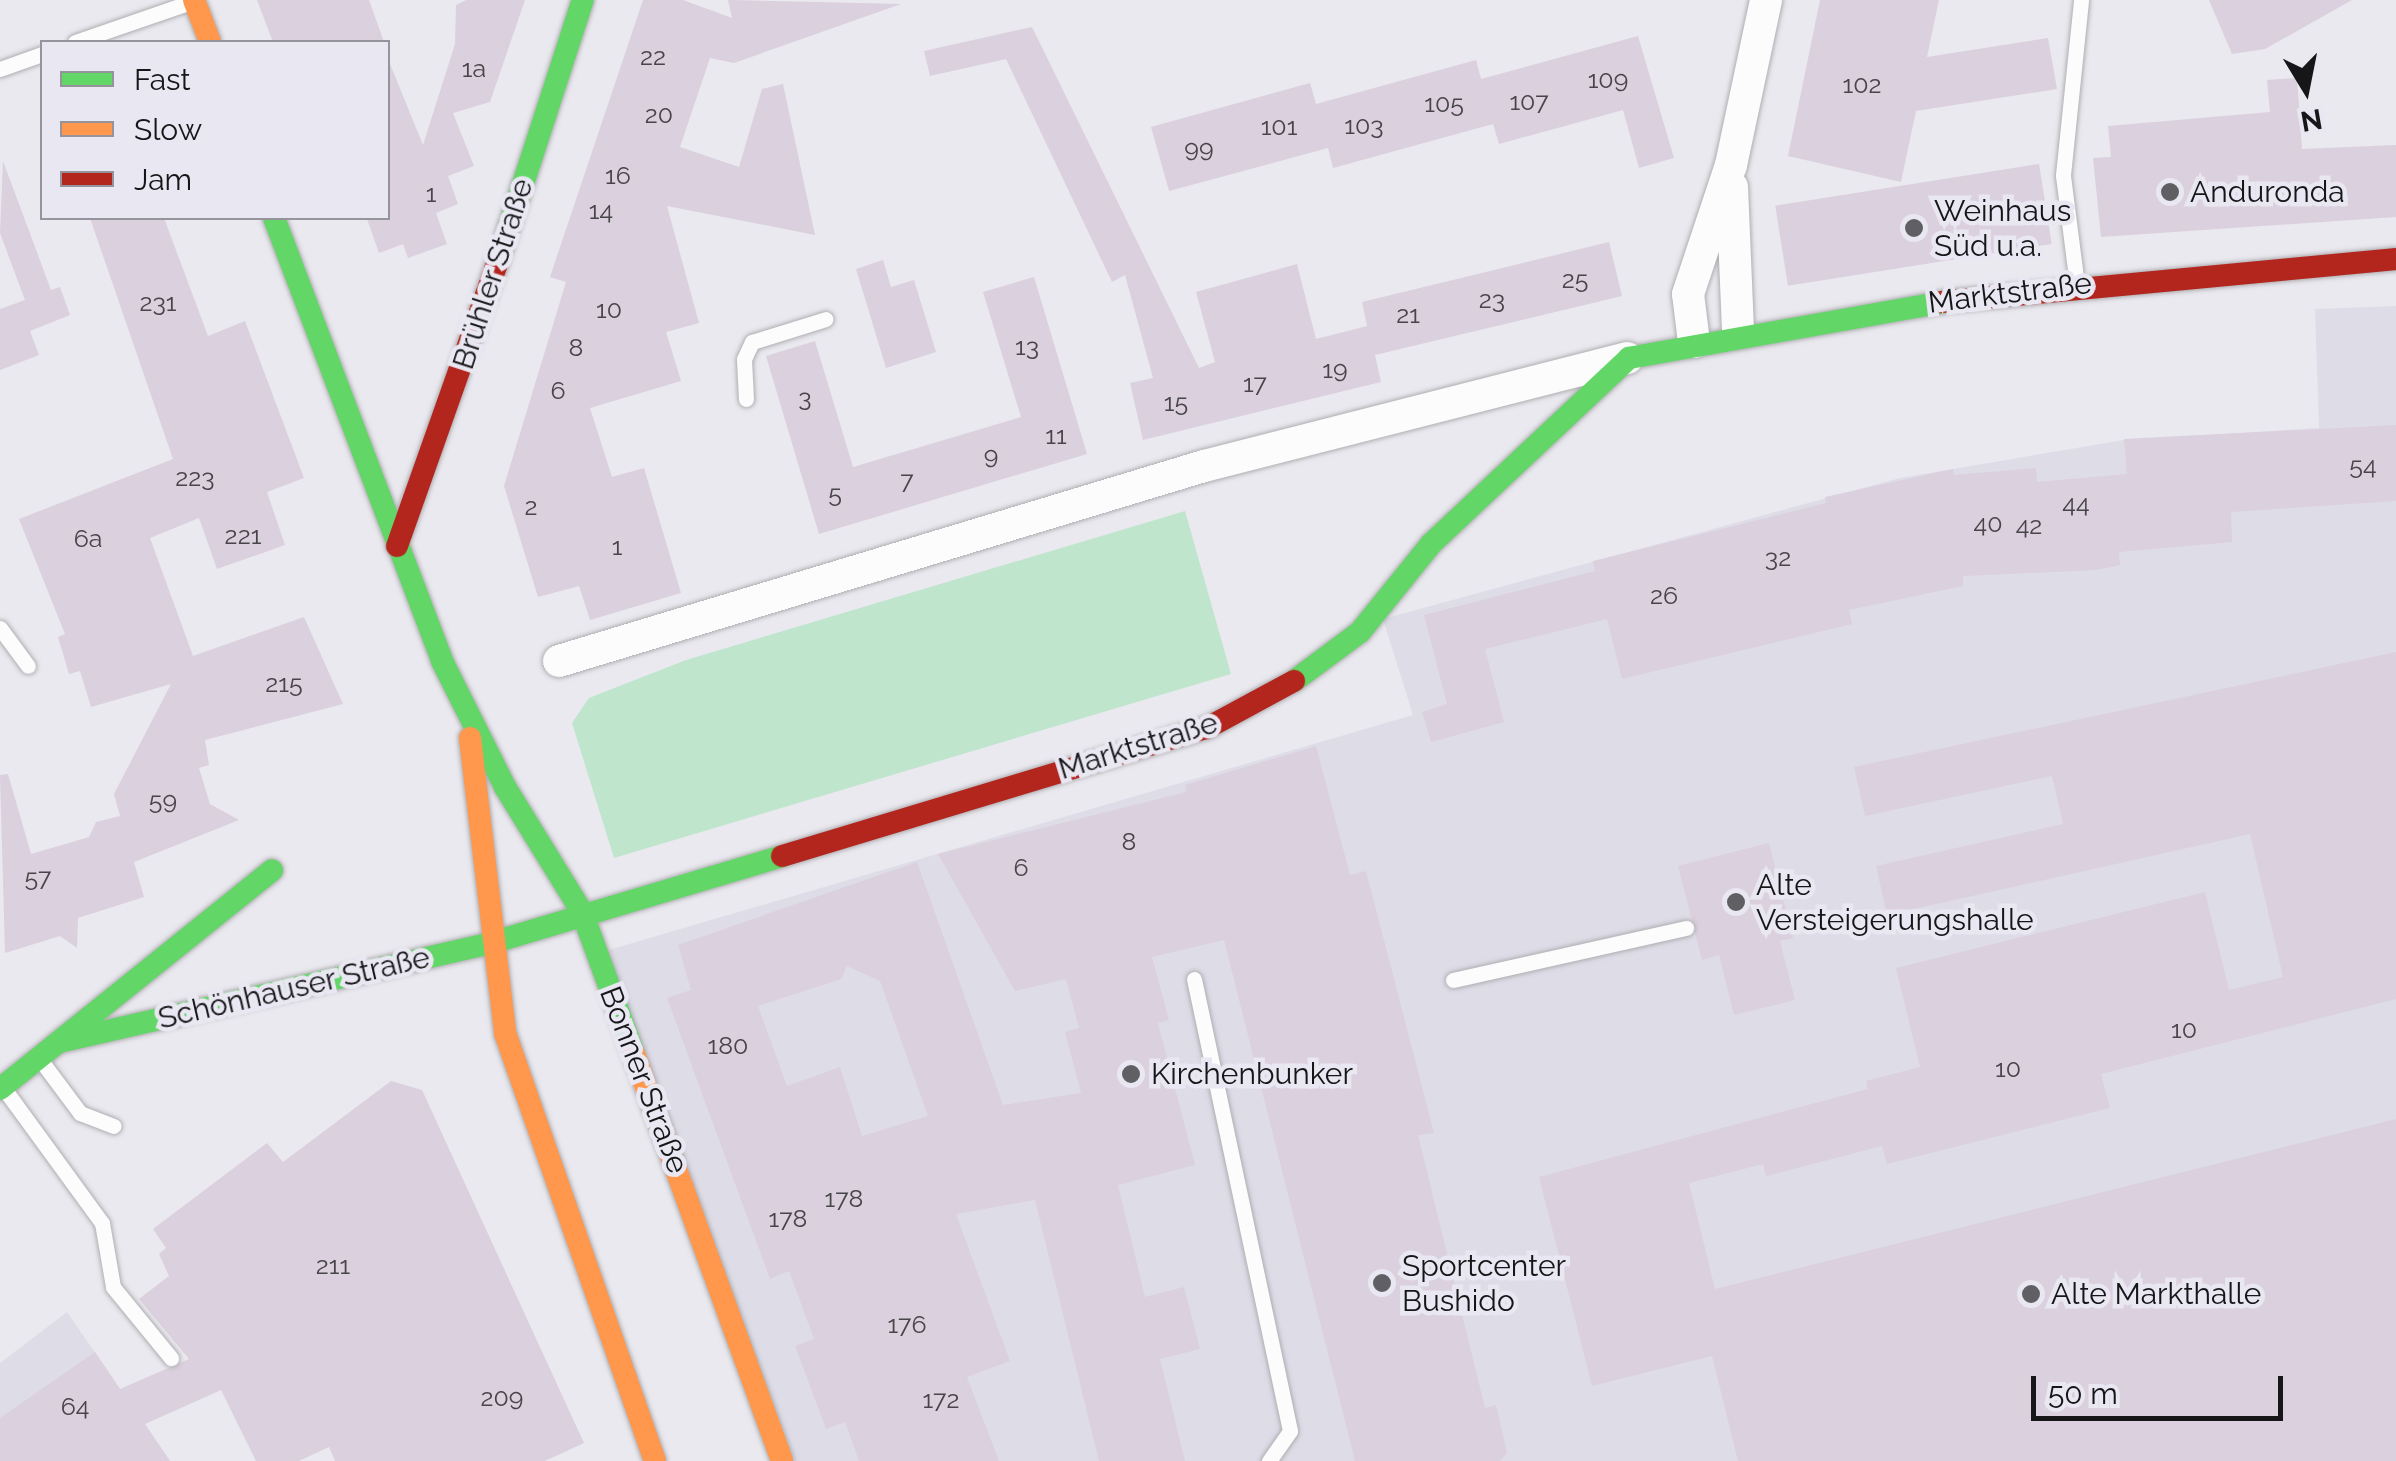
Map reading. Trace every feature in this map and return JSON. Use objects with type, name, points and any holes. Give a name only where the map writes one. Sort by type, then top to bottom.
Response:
[{"type":"main road","points":[[194,0],[209,40]]},
{"type":"main road","name":"Brühler Straße","points":[[397,546],[420,497],[582,0]]},
{"type":"main road","name":"Bonner Straße","points":[[275,220],[397,546],[468,716],[582,912],[782,1461]]},
{"type":"main road","name":"Marktstraße","points":[[528,931],[1207,728],[1266,702],[1360,632],[1431,544],[1629,358],[1738,332],[2077,285],[2396,259]]},
{"type":"main road","name":"Bonner Straße","points":[[468,716],[490,943],[520,1089],[654,1461]]},
{"type":"main road","name":"Schönhauser Straße","points":[[1,1088],[272,870]]},
{"type":"main road","name":"Schönhauser Straße","points":[[59,1042],[528,931]]},
{"type":"street","points":[[1694,342],[1688,294],[1731,165],[1766,0]]},
{"type":"street","points":[[1731,165],[1738,332]]},
{"type":"street","name":"Marktstraße","points":[[560,661],[1140,484],[1629,358]]},
{"type":"lane","points":[[81,40],[194,0]]},
{"type":"lane","points":[[2077,285],[2063,176],[2081,0]]},
{"type":"lane","points":[[0,69],[40,55]]},
{"type":"lane","points":[[746,399],[744,360],[752,342],[826,318]]},
{"type":"lane","points":[[0,628],[28,666]]},
{"type":"lane","points":[[1453,980],[1686,928]]},
{"type":"lane","points":[[1194,978],[1290,1431],[1269,1461]]},
{"type":"lane","points":[[40,1058],[80,1113],[114,1126]]},
{"type":"lane","points":[[1,1088],[102,1223],[113,1287],[171,1358]]},
{"type":"shaded area","points":[[2396,306],[2396,1461],[795,1461],[605,951],[1413,715],[1383,619],[1900,478],[2124,440],[2319,428],[2315,309]]},
{"type":"shaded area","points":[[67,1312],[170,1461],[0,1461],[0,1363]]},
{"type":"green space","points":[[1185,511],[1231,674],[614,858],[572,723],[589,698],[686,660]]},
{"type":"building","points":[[257,0],[369,0],[383,40],[272,40]]},
{"type":"building","points":[[466,0],[525,0],[490,102],[453,113],[474,166],[448,176],[458,204],[436,213],[447,244],[408,258],[403,244],[379,253],[367,220],[390,220],[390,64],[423,145],[455,44],[456,5]]},
{"type":"building","points":[[643,0],[683,0],[732,18],[728,0],[901,4],[734,63],[710,58],[680,147],[739,167],[762,89],[783,84],[815,235],[667,206],[699,323],[666,332],[681,381],[590,408],[612,477],[644,468],[681,593],[590,620],[579,586],[538,597],[504,486],[566,282],[550,277]]},
{"type":"building","points":[[1820,0],[1939,0],[1927,57],[2048,38],[2057,89],[1916,111],[1901,182],[1788,156]]},
{"type":"building","points":[[2209,0],[2352,0],[2265,49],[2232,54]]},
{"type":"building","points":[[1032,27],[1199,368],[1215,362],[1196,292],[1297,264],[1316,339],[1367,326],[1362,302],[1609,242],[1622,296],[1375,355],[1381,382],[1143,440],[1130,383],[1153,378],[1125,275],[1112,282],[1006,59],[930,76],[924,51]]},
{"type":"building","points":[[1638,36],[1674,158],[1639,168],[1623,110],[1499,144],[1493,124],[1333,168],[1328,148],[1169,191],[1151,127],[1310,83],[1316,104],[1476,60],[1481,79]]},
{"type":"building","points":[[2297,78],[2302,149],[2396,145],[2396,217],[2101,237],[2093,158],[2111,157],[2108,126],[2270,112],[2267,80]]},
{"type":"building","points":[[3,161],[51,290],[60,287],[70,315],[30,331],[39,355],[0,370],[0,309],[25,300],[0,233]]},
{"type":"building","name":"Weinhaus Süd u.a.","points":[[2039,164],[2052,244],[1788,286],[1775,206]]},
{"type":"building","points":[[91,220],[165,220],[208,336],[245,321],[304,478],[267,492],[285,545],[217,569],[199,518],[150,538],[193,656],[304,617],[343,704],[205,740],[209,765],[199,768],[210,804],[239,820],[134,862],[144,897],[78,918],[77,948],[60,936],[5,953],[0,775],[8,774],[31,854],[89,837],[96,822],[120,816],[114,794],[171,684],[91,707],[80,671],[69,674],[58,637],[65,634],[19,519],[173,459]]},
{"type":"building","points":[[883,260],[891,287],[914,280],[936,352],[886,368],[856,269]]},
{"type":"building","points":[[1034,277],[1087,454],[819,534],[766,356],[815,341],[853,467],[1021,417],[983,292]]},
{"type":"building","points":[[2396,425],[2396,501],[2231,512],[2232,542],[2119,552],[2120,565],[2097,570],[1963,576],[1963,586],[1849,610],[1852,624],[1622,679],[1607,619],[1485,649],[1504,722],[1431,742],[1422,712],[1447,704],[1424,615],[1595,571],[1593,561],[1826,503],[1825,497],[1953,469],[1954,475],[2036,468],[2037,482],[2127,474],[2124,439]]},
{"type":"building","points":[[2396,652],[2396,999],[2101,1074],[2110,1108],[1887,1164],[1882,1146],[1766,1176],[1763,1164],[1689,1183],[1715,1289],[2396,1119],[2396,1461],[1738,1461],[1712,1356],[1592,1386],[1539,1177],[1868,1089],[1866,1081],[1920,1067],[1896,968],[2205,892],[2229,990],[2283,977],[2250,834],[1887,915],[1876,866],[2063,824],[2052,776],[1865,816],[1854,767]]},
{"type":"building","points":[[1316,746],[1350,875],[1366,871],[1434,1133],[1418,1135],[1485,1408],[1496,1405],[1507,1453],[1500,1461],[1355,1461],[1224,940],[1152,957],[1169,1020],[1158,1023],[1195,1165],[1118,1185],[1145,1297],[1184,1287],[1200,1349],[1160,1359],[1185,1461],[1099,1461],[1035,1200],[956,1214],[1010,1361],[967,1377],[999,1461],[859,1461],[845,1422],[826,1429],[795,1346],[814,1339],[789,1271],[770,1279],[667,998],[691,990],[678,945],[917,862],[1003,1105],[1081,1093],[1065,1032],[1079,1028],[1066,979],[1015,991],[938,854],[1186,792],[1185,785]],"holes":[[[847,966],[880,981],[928,1116],[862,1136],[840,1067],[787,1086],[758,1006],[841,979]]]},
{"type":"building","name":"Alte Versteigerungshalle","points":[[1769,843],[1793,938],[1780,941],[1795,1000],[1734,1015],[1719,955],[1702,960],[1678,866]]},
{"type":"building","points":[[391,1081],[422,1090],[584,1443],[545,1461],[335,1461],[329,1447],[299,1461],[256,1461],[221,1390],[145,1424],[170,1461],[0,1461],[0,1418],[95,1352],[120,1389],[189,1359],[139,1299],[169,1276],[159,1254],[166,1248],[153,1229],[267,1143],[283,1162]]},
{"type":"traffic: fast","points":[[498,261],[583,0]]},
{"type":"traffic: fast","points":[[275,220],[442,661],[505,787],[582,912],[634,1054]]},
{"type":"traffic: fast","points":[[1294,681],[1360,632],[1431,544],[1629,358],[1942,302]]},
{"type":"traffic: fast","points":[[59,1042],[491,943],[782,856]]},
{"type":"traffic: fast","points":[[0,1089],[272,870]]},
{"type":"traffic: slow","points":[[194,0],[209,40]]},
{"type":"traffic: slow","points":[[470,738],[505,1033],[655,1461]]},
{"type":"traffic: slow","points":[[634,1054],[782,1461]]},
{"type":"traffic: jam","points":[[1942,302],[2396,259]]},
{"type":"traffic: jam","points":[[397,546],[498,261]]},
{"type":"traffic: jam","points":[[782,856],[1207,728],[1294,681]]},
{"type":"place","name":"Anduronda","points":[[2170,192]]},
{"type":"place","name":"Weinhaus Süd u.a.","points":[[1914,228]]},
{"type":"place","name":"Alte Versteigerungshalle","points":[[1736,902]]},
{"type":"place","name":"Kirchenbunker","points":[[1131,1074]]},
{"type":"place","name":"Sportcenter Bushido","points":[[1382,1283]]},
{"type":"place","name":"Alte Markthalle","points":[[2031,1294]]}]
